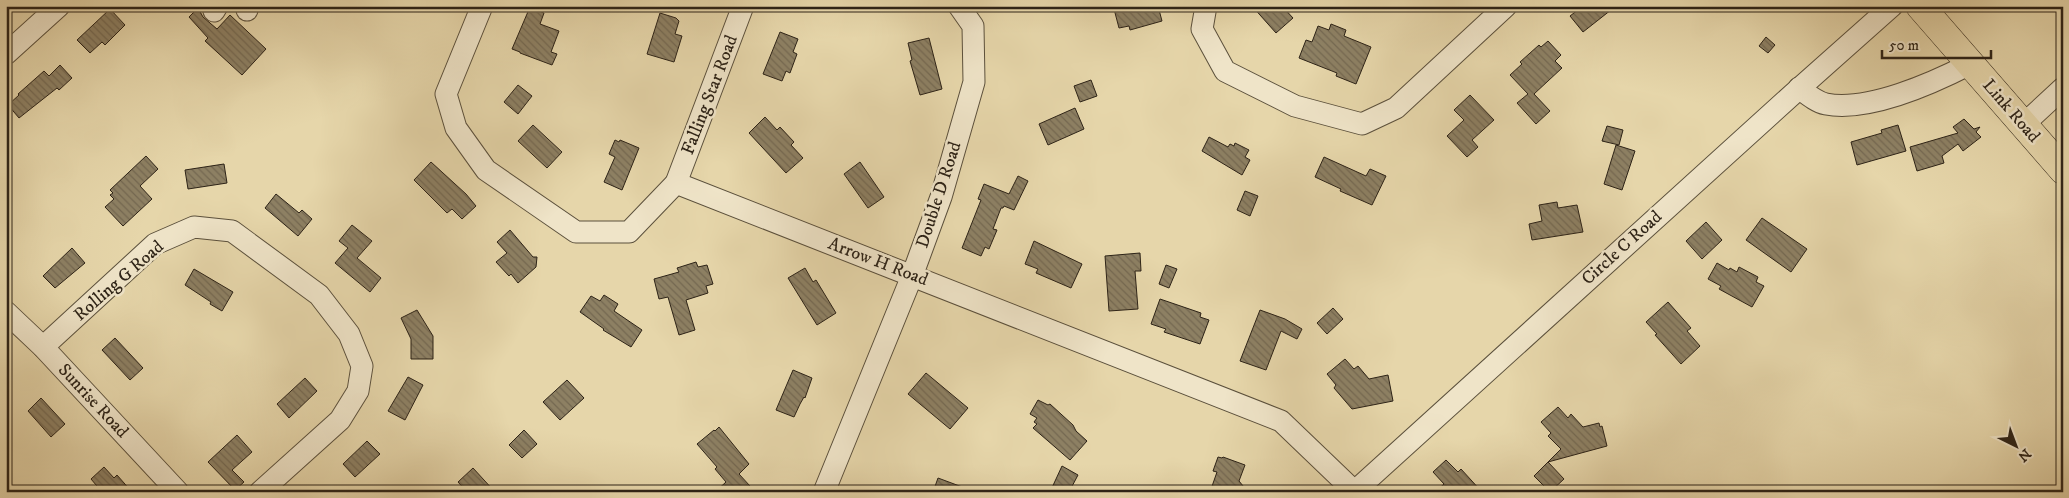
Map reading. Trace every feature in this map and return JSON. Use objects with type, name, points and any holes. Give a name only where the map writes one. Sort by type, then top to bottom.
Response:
[{"type":"main road","name":"Link Road","points":[[1920,6],[2063,170]]},
{"type":"street","points":[[6,54],[59,6]]},
{"type":"street","points":[[482,6],[446,94],[456,128],[486,170],[576,232],[629,232],[676,183]]},
{"type":"street","name":"Falling Star Road","points":[[676,183],[743,6]]},
{"type":"street","name":"Double D Road","points":[[824,492],[912,276],[941,197],[974,82],[973,26],[959,6]]},
{"type":"street","points":[[1206,6],[1202,29],[1225,71],[1295,106],[1362,124],[1396,108],[1506,6]]},
{"type":"street","name":"Circle C Road","points":[[1354,492],[1892,6]]},
{"type":"street","points":[[1799,88],[1824,103],[1840,105],[1869,101],[1935,82],[1970,64]]},
{"type":"street","points":[[2023,125],[2063,88]]},
{"type":"street","name":"Arrow H Road","points":[[676,183],[1281,421],[1354,492]]},
{"type":"street","name":"Rolling G Road","points":[[43,347],[155,244],[194,227],[232,231],[319,295],[349,334],[362,366],[358,391],[340,420],[260,492]]},
{"type":"street","name":"Sunrise Road","points":[[6,312],[43,347],[178,492]]},
{"type":"building","points":[[1124,6],[1158,6],[1162,21],[1130,30],[1129,26],[1119,28],[1114,9]]},
{"type":"building","points":[[1252,6],[1282,6],[1293,18],[1276,33]]},
{"type":"building","points":[[1583,6],[1616,6],[1583,32],[1570,16]]},
{"type":"building","points":[[530,7],[544,13],[540,24],[559,31],[551,52],[557,54],[552,65],[512,49]]},
{"type":"building","points":[[198,8],[203,17],[217,29],[230,15],[266,49],[242,75],[205,41],[208,38],[189,17]]},
{"type":"building","points":[[110,9],[125,25],[105,45],[102,42],[90,53],[77,40]]},
{"type":"building","points":[[660,13],[676,18],[679,21],[675,34],[682,36],[674,62],[647,54]]},
{"type":"building","points":[[1331,24],[1346,30],[1344,36],[1371,47],[1356,84],[1336,76],[1337,73],[1299,58],[1306,40],[1312,42],[1318,26],[1329,30]]},
{"type":"building","points":[[780,32],[798,39],[793,52],[797,54],[790,73],[786,71],[782,81],[763,74]]},
{"type":"building","points":[[1766,37],[1775,45],[1768,53],[1759,46]]},
{"type":"building","points":[[929,38],[942,89],[920,95],[910,61],[912,60],[908,43]]},
{"type":"building","points":[[1548,41],[1561,55],[1555,61],[1562,68],[1534,94],[1550,111],[1536,124],[1517,103],[1528,94],[1510,75],[1522,64],[1520,62],[1539,45],[1541,47]]},
{"type":"building","points":[[60,65],[72,78],[59,90],[57,88],[19,118],[8,105],[44,71],[49,76]]},
{"type":"building","points":[[1091,80],[1097,96],[1080,102],[1074,86]]},
{"type":"building","points":[[518,85],[532,96],[518,114],[504,102]]},
{"type":"building","points":[[1470,95],[1494,120],[1472,140],[1478,147],[1467,157],[1447,136],[1464,120],[1454,110]]},
{"type":"building","points":[[1075,108],[1084,129],[1048,145],[1039,124]]},
{"type":"building","points":[[765,117],[777,130],[780,127],[794,142],[791,145],[803,158],[786,173],[749,133]]},
{"type":"building","points":[[1964,119],[1974,129],[1980,127],[1976,132],[1981,137],[1963,151],[1958,144],[1942,156],[1944,163],[1917,171],[1910,147],[1958,133],[1953,127]]},
{"type":"building","points":[[533,125],[562,152],[547,168],[518,141]]},
{"type":"building","points":[[1898,125],[1906,151],[1857,165],[1851,142],[1882,133],[1881,130]]},
{"type":"building","points":[[1607,126],[1623,130],[1619,145],[1602,141]]},
{"type":"building","points":[[1209,137],[1228,147],[1230,144],[1234,146],[1235,143],[1249,150],[1245,157],[1250,160],[1242,175],[1202,151]]},
{"type":"building","points":[[615,140],[619,142],[620,140],[639,148],[622,190],[604,182],[615,157],[609,154]]},
{"type":"building","points":[[1616,145],[1635,151],[1622,190],[1604,184]]},
{"type":"building","points":[[146,156],[158,169],[140,186],[152,199],[123,226],[105,207],[114,199],[110,195],[113,193],[110,190]]},
{"type":"building","points":[[1324,157],[1366,176],[1370,169],[1386,176],[1372,205],[1340,191],[1341,189],[1315,177]]},
{"type":"building","points":[[431,162],[466,194],[476,206],[462,219],[452,209],[447,213],[414,180]]},
{"type":"building","points":[[860,162],[884,197],[868,208],[844,174]]},
{"type":"building","points":[[224,164],[227,183],[188,189],[185,170]]},
{"type":"building","points":[[1018,176],[1028,181],[1014,210],[1004,206],[1001,208],[993,229],[997,230],[989,249],[985,247],[981,256],[962,248],[981,200],[978,199],[984,184],[1009,194]]},
{"type":"building","points":[[1245,191],[1258,196],[1250,216],[1237,210]]},
{"type":"building","points":[[276,194],[299,213],[302,210],[312,219],[298,236],[265,208]]},
{"type":"building","points":[[1557,202],[1558,208],[1577,205],[1583,232],[1532,240],[1529,224],[1542,221],[1539,205]]},
{"type":"building","points":[[1762,218],[1807,249],[1791,272],[1746,240]]},
{"type":"building","points":[[1706,222],[1722,240],[1702,259],[1686,241]]},
{"type":"building","points":[[352,225],[372,241],[357,258],[381,278],[370,292],[335,263],[348,248],[339,241]]},
{"type":"building","points":[[510,230],[533,257],[537,257],[536,267],[518,283],[511,274],[509,276],[496,262],[507,253],[497,242]]},
{"type":"building","points":[[1034,241],[1082,264],[1071,288],[1036,273],[1038,269],[1025,264]]},
{"type":"building","points":[[72,248],[85,263],[55,288],[43,276]]},
{"type":"building","points":[[1140,253],[1141,271],[1135,271],[1138,309],[1109,311],[1105,256]]},
{"type":"building","points":[[696,262],[698,267],[707,265],[713,284],[706,286],[708,293],[686,300],[695,330],[679,335],[668,297],[659,299],[654,279],[679,272],[677,268]]},
{"type":"building","points":[[1717,263],[1737,272],[1739,267],[1758,277],[1756,282],[1764,286],[1752,307],[1719,289],[1721,286],[1708,279]]},
{"type":"building","points":[[1166,265],[1177,269],[1169,288],[1159,284]]},
{"type":"building","points":[[805,268],[813,282],[816,280],[836,313],[817,325],[788,278]]},
{"type":"building","points":[[194,269],[233,292],[222,311],[185,285]]},
{"type":"building","points":[[604,295],[618,304],[614,311],[642,330],[631,347],[603,330],[580,312],[591,296],[600,301]]},
{"type":"building","points":[[1160,299],[1201,313],[1200,317],[1209,320],[1200,344],[1164,332],[1166,329],[1151,324]]},
{"type":"building","points":[[1668,302],[1691,328],[1687,331],[1700,346],[1681,364],[1646,322]]},
{"type":"building","points":[[1333,308],[1343,319],[1327,334],[1317,323]]},
{"type":"building","points":[[417,310],[433,336],[433,359],[411,359],[411,339],[401,318]]},
{"type":"building","points":[[1260,310],[1285,319],[1302,329],[1297,339],[1281,331],[1266,370],[1240,361]]},
{"type":"building","points":[[115,338],[143,368],[130,380],[102,350]]},
{"type":"building","points":[[1345,359],[1354,369],[1358,366],[1369,379],[1388,375],[1393,401],[1352,409],[1334,388],[1336,385],[1327,374]]},
{"type":"building","points":[[793,370],[812,378],[805,398],[794,417],[776,410]]},
{"type":"building","points":[[926,373],[968,408],[950,429],[908,394]]},
{"type":"building","points":[[408,377],[423,385],[405,420],[388,411]]},
{"type":"building","points":[[305,378],[317,391],[289,418],[277,404]]},
{"type":"building","points":[[567,380],[584,398],[560,420],[543,402]]},
{"type":"building","points":[[41,398],[65,424],[51,437],[28,411]]},
{"type":"building","points":[[1038,400],[1048,405],[1050,404],[1087,441],[1070,460],[1033,428],[1037,424],[1034,422],[1037,418],[1030,414]]},
{"type":"building","points":[[1558,407],[1568,418],[1571,414],[1583,427],[1599,423],[1600,427],[1602,426],[1607,446],[1548,462],[1561,449],[1548,436],[1551,433],[1541,422]]},
{"type":"building","points":[[719,427],[749,464],[739,474],[750,486],[744,492],[715,492],[726,482],[715,469],[717,467],[697,444]]},
{"type":"building","points":[[524,430],[537,444],[522,458],[509,445]]},
{"type":"building","points":[[237,435],[252,452],[232,470],[244,482],[235,490],[208,462]]},
{"type":"building","points":[[367,441],[380,454],[355,477],[343,464]]},
{"type":"building","points":[[1218,457],[1245,465],[1239,481],[1248,492],[1210,492],[1217,472],[1213,471]]},
{"type":"building","points":[[1446,460],[1458,472],[1461,469],[1482,492],[1435,492],[1444,484],[1433,472]]},
{"type":"building","points":[[1548,462],[1564,479],[1550,492],[1534,476]]},
{"type":"building","points":[[1062,466],[1078,475],[1069,492],[1050,492]]},
{"type":"building","points":[[104,467],[114,478],[117,475],[132,492],[102,492],[91,479]]},
{"type":"building","points":[[473,468],[495,492],[467,492],[458,482]]},
{"type":"building","points":[[938,478],[973,491],[933,492]]}]
